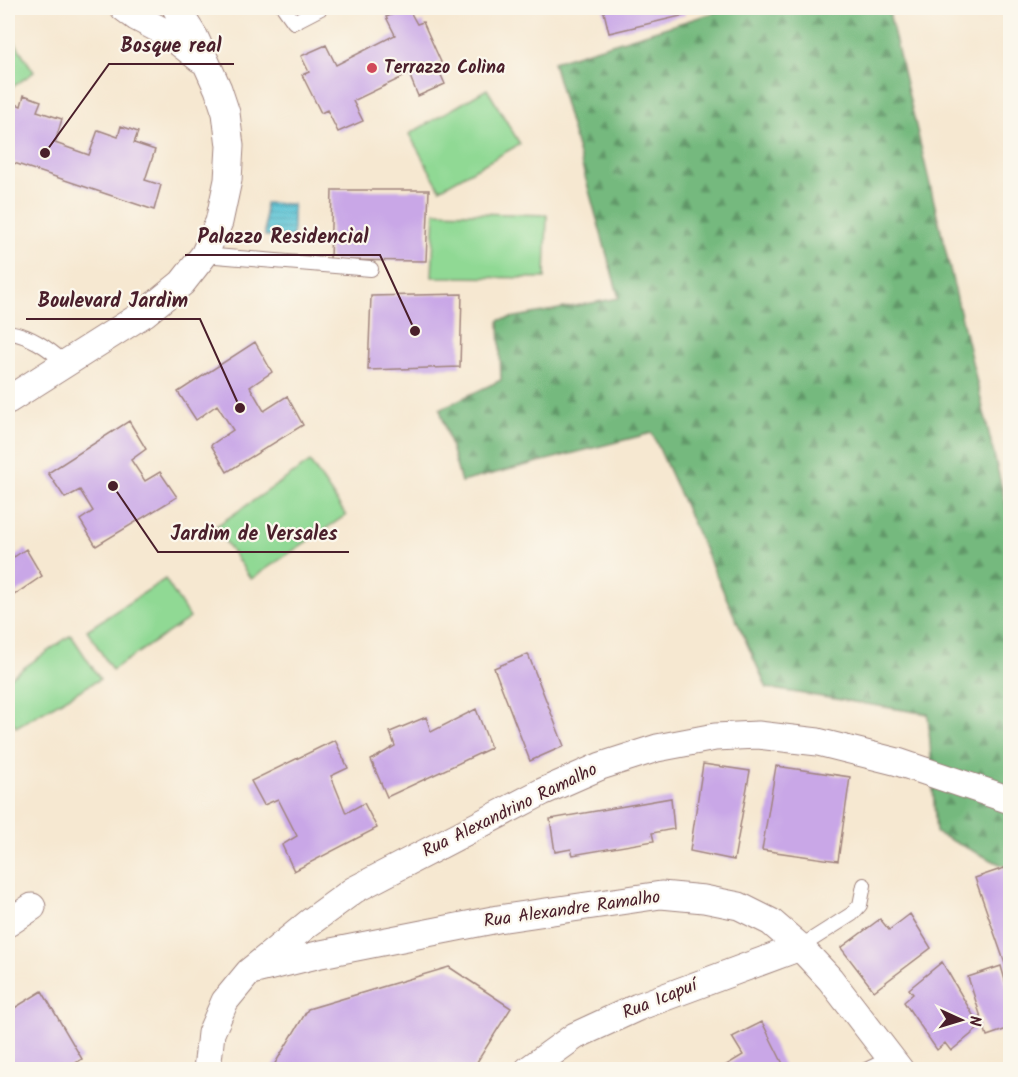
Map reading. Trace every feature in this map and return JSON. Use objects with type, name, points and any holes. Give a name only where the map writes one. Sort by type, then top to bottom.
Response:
[{"type":"street","points":[[124,8],[157,15],[205,63]]},
{"type":"street","points":[[8,400],[144,313],[182,283],[204,255],[219,222],[228,180],[230,146],[226,113],[195,38],[176,8]]},
{"type":"street","name":"Rua Alexandrino Ramalho","points":[[207,1070],[212,1033],[225,1001],[249,972],[309,923],[354,890],[542,792],[600,766],[657,748],[715,737],[758,735],[818,742],[898,762],[1011,800]]},
{"type":"street","name":"Rua Alexandre Ramalho","points":[[249,972],[321,954],[498,920],[661,895],[704,899],[739,906],[771,922],[800,946],[830,980],[896,1064]]},
{"type":"street","points":[[8,923],[32,907]]},
{"type":"street","name":"Rua Icapuí","points":[[528,1070],[575,1036],[638,1007],[800,946]]},
{"type":"lane","points":[[284,8],[294,22],[321,8]]},
{"type":"lane","points":[[204,255],[370,269]]},
{"type":"lane","points":[[8,332],[19,334],[44,345],[65,363]]},
{"type":"lane","points":[[800,946],[852,914],[860,905],[864,885]]},
{"type":"lane","points":[[866,1070],[896,1064]]},
{"type":"green space","points":[[729,8],[888,8],[1010,522],[1010,869],[936,833],[928,714],[767,688],[652,433],[461,482],[440,409],[501,380],[499,320],[619,298],[553,62]]},
{"type":"green space","points":[[8,34],[34,72],[8,90]]},
{"type":"green space","points":[[487,89],[520,144],[440,189],[409,134]]},
{"type":"green space","points":[[435,212],[547,215],[545,278],[432,277]]},
{"type":"green space","points":[[310,462],[346,515],[251,579],[215,527]]},
{"type":"green space","points":[[165,579],[190,618],[112,670],[87,630]]},
{"type":"green space","points":[[71,635],[100,679],[16,727],[8,713],[8,679]]},
{"type":"water","points":[[265,203],[293,204],[293,237],[265,236]]},
{"type":"building","name":"Terrazzo Colina","points":[[408,8],[417,24],[423,22],[441,62],[436,64],[445,84],[418,96],[409,74],[353,101],[363,121],[338,132],[327,110],[321,113],[302,75],[309,72],[301,56],[326,45],[336,65],[395,35],[386,17]]},
{"type":"building","points":[[603,8],[683,8],[685,15],[609,33]]},
{"type":"building","points":[[24,95],[41,101],[37,111],[62,119],[55,143],[89,155],[98,130],[118,137],[121,126],[138,132],[134,143],[155,150],[145,180],[161,185],[154,210],[8,161],[8,101],[21,106]]},
{"type":"building","points":[[332,190],[429,190],[426,261],[330,260]]},
{"type":"building","points":[[462,294],[460,367],[368,370],[371,296]]},
{"type":"building","points":[[255,342],[272,372],[250,387],[264,411],[287,396],[303,425],[227,472],[211,445],[233,430],[217,405],[196,420],[178,392]]},
{"type":"building","points":[[129,421],[146,449],[131,460],[145,481],[160,472],[177,497],[96,546],[80,520],[93,511],[80,490],[65,498],[48,473]]},
{"type":"building","points":[[8,547],[14,557],[26,549],[42,576],[8,599]]},
{"type":"building","points":[[528,654],[564,746],[530,761],[494,668]]},
{"type":"building","points":[[476,709],[491,748],[387,797],[371,760],[395,746],[390,732],[426,717],[431,732]]},
{"type":"building","points":[[335,740],[348,768],[331,776],[346,813],[364,803],[377,828],[294,871],[282,845],[297,836],[278,799],[264,805],[251,781]]},
{"type":"building","points":[[703,764],[750,771],[734,860],[690,851]]},
{"type":"building","points":[[776,766],[850,777],[838,861],[762,850]]},
{"type":"building","points":[[671,798],[674,829],[652,833],[654,841],[573,855],[571,849],[555,852],[550,819]]},
{"type":"building","points":[[1007,867],[1010,878],[1010,978],[975,878]]},
{"type":"building","points":[[910,914],[931,948],[874,991],[841,948],[880,919],[889,930]]},
{"type":"building","points":[[942,962],[980,1027],[951,1051],[945,1043],[937,1050],[904,1002],[913,994],[909,989]]},
{"type":"building","points":[[1001,966],[1010,998],[1010,1028],[987,1036],[968,977]]},
{"type":"building","points":[[449,967],[511,1008],[472,1070],[271,1070],[308,1009]]},
{"type":"building","points":[[42,991],[82,1059],[65,1070],[8,1070],[8,1012]]},
{"type":"building","points":[[762,1022],[786,1070],[718,1070],[743,1055],[732,1037]]},
{"type":"place","name":"Terrazzo Colina","points":[[372,68]]},
{"type":"place","name":"Bosque real","points":[[45,153]]},
{"type":"place","name":"Palazzo Residencial","points":[[415,331]]},
{"type":"place","name":"Boulevard Jardim","points":[[240,408]]},
{"type":"place","name":"Jardim de Versales","points":[[113,486]]}]
